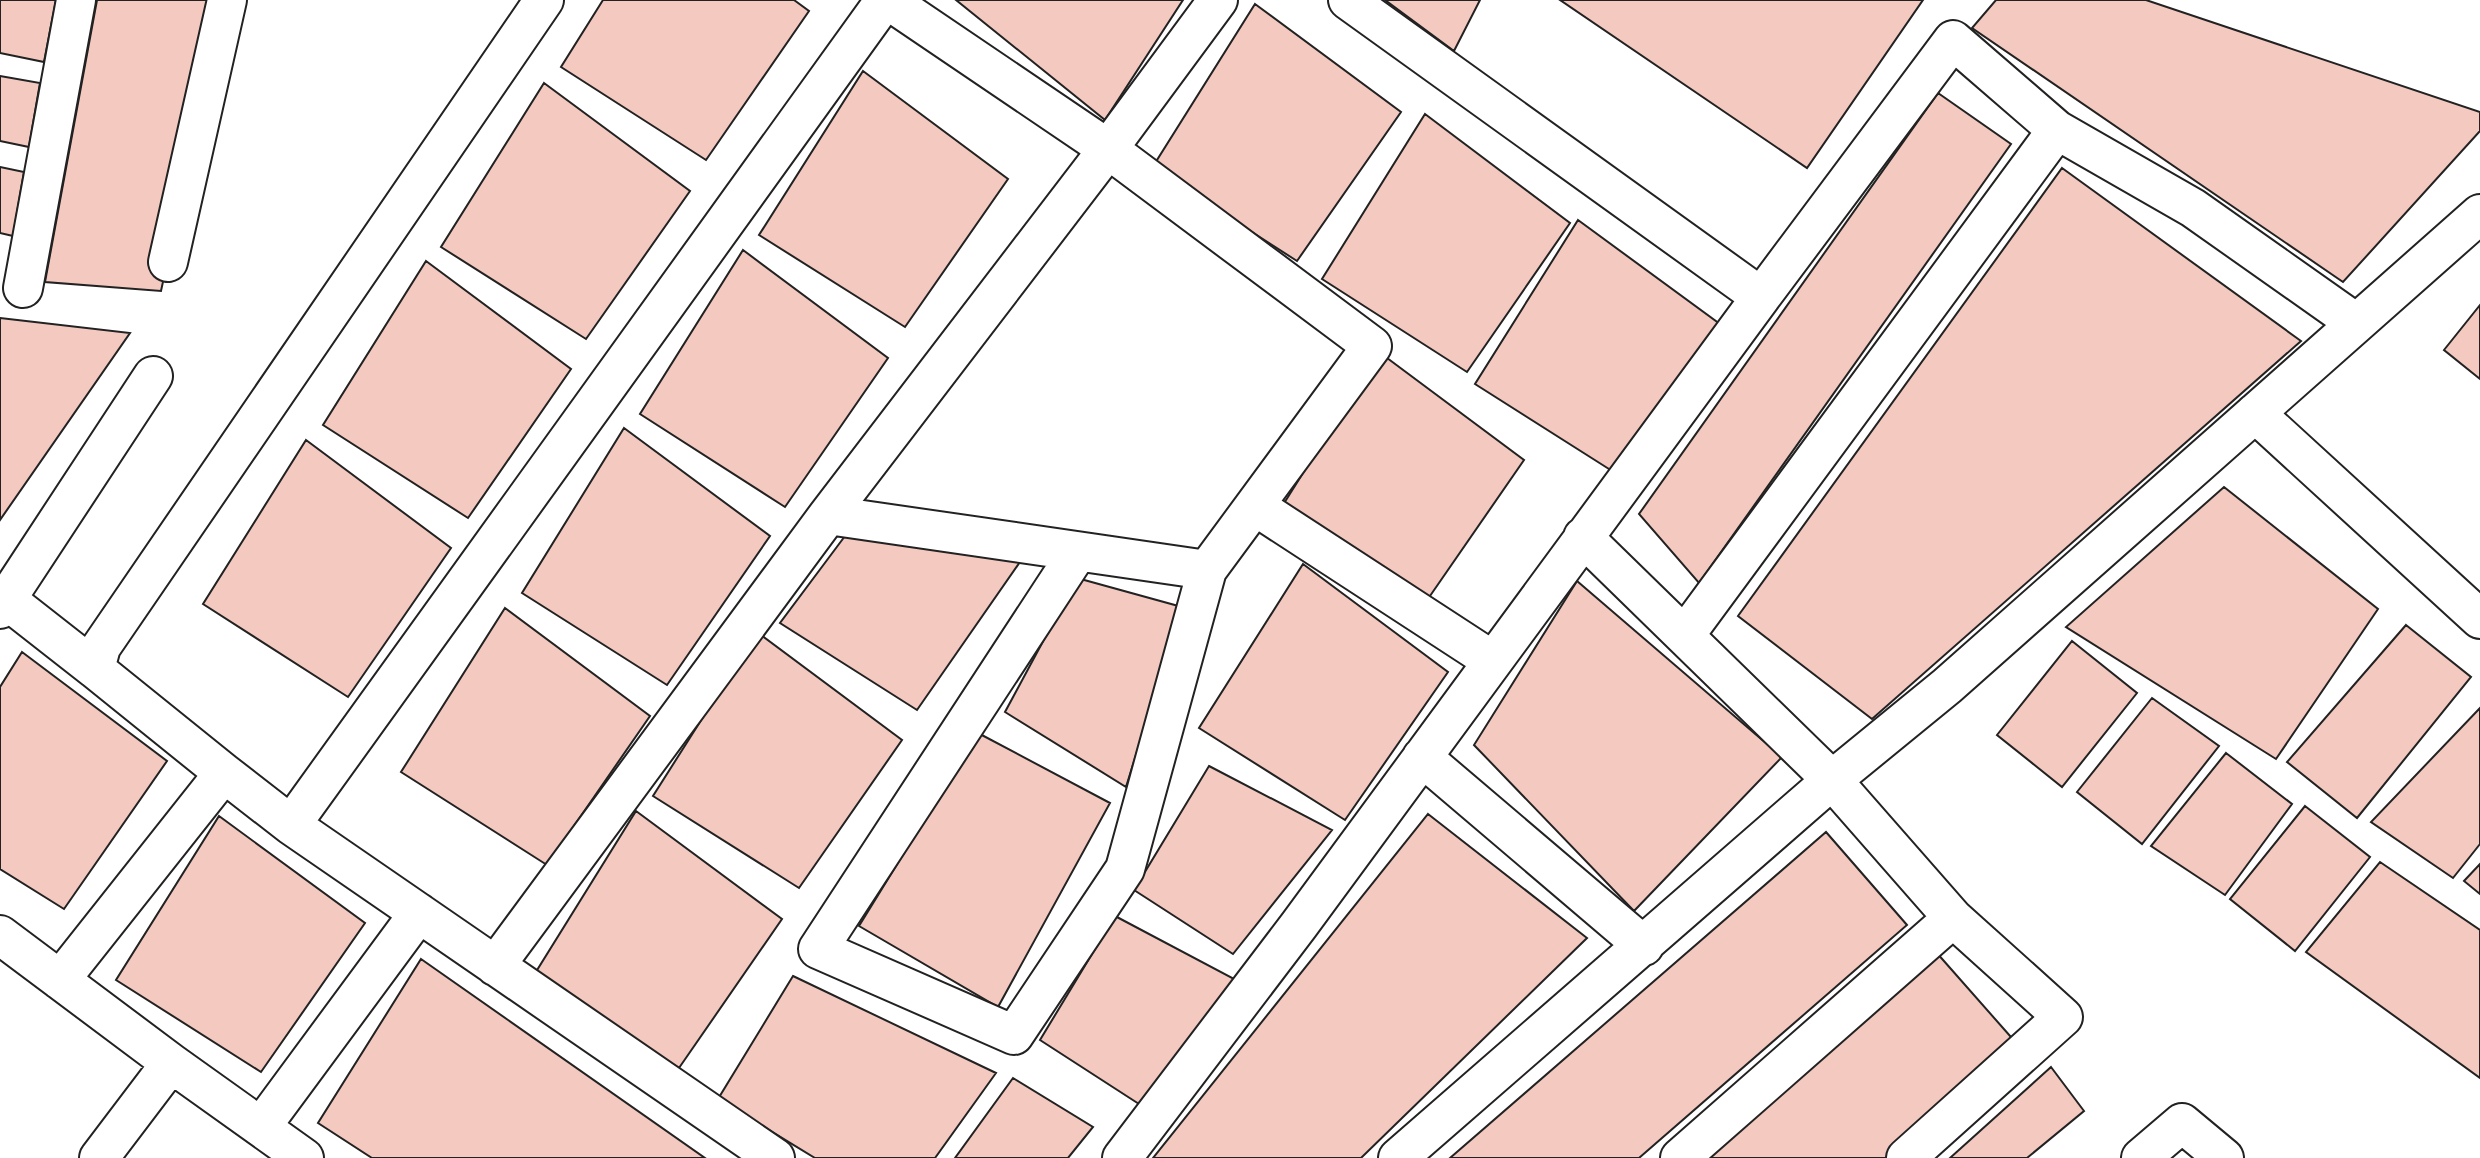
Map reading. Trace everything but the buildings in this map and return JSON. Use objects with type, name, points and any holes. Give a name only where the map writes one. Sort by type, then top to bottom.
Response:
[{"type":"street","points":[[23,288],[76,0]]},
{"type":"street","points":[[169,262],[227,0]]},
{"type":"street","points":[[95,669],[101,646],[544,0]]},
{"type":"street","points":[[292,825],[887,0],[1108,149],[1372,346],[1207,570],[1125,870],[1014,1035],[818,949],[1077,552]]},
{"type":"street","points":[[495,965],[828,515],[1108,149],[1218,0]]},
{"type":"street","points":[[1348,0],[1761,297]]},
{"type":"street","points":[[1122,1158],[1953,40],[2057,130],[2193,208],[2356,323]]},
{"type":"street","points":[[1685,635],[2057,130]]},
{"type":"street","points":[[1398,1158],[1832,780],[1947,686],[2480,214]]},
{"type":"street","points":[[153,376],[3,604],[95,669],[224,774],[292,825],[775,1158]]},
{"type":"street","points":[[2255,413],[2480,619]]},
{"type":"street","points":[[1255,506],[1493,661]]},
{"type":"street","points":[[828,515],[1207,570]]},
{"type":"street","points":[[1583,537],[1832,780],[1953,918],[2063,1017],[1906,1158]]},
{"type":"street","points":[[1422,757],[1644,946]]},
{"type":"street","points":[[60,980],[224,774]]},
{"type":"street","points":[[261,1127],[419,913]]},
{"type":"street","points":[[1680,1158],[1953,918]]},
{"type":"street","points":[[0,935],[304,1158]]},
{"type":"street","points":[[99,1158],[171,1063]]},
{"type":"street","points":[[2141,1158],[2182,1123],[2224,1158]]}]
